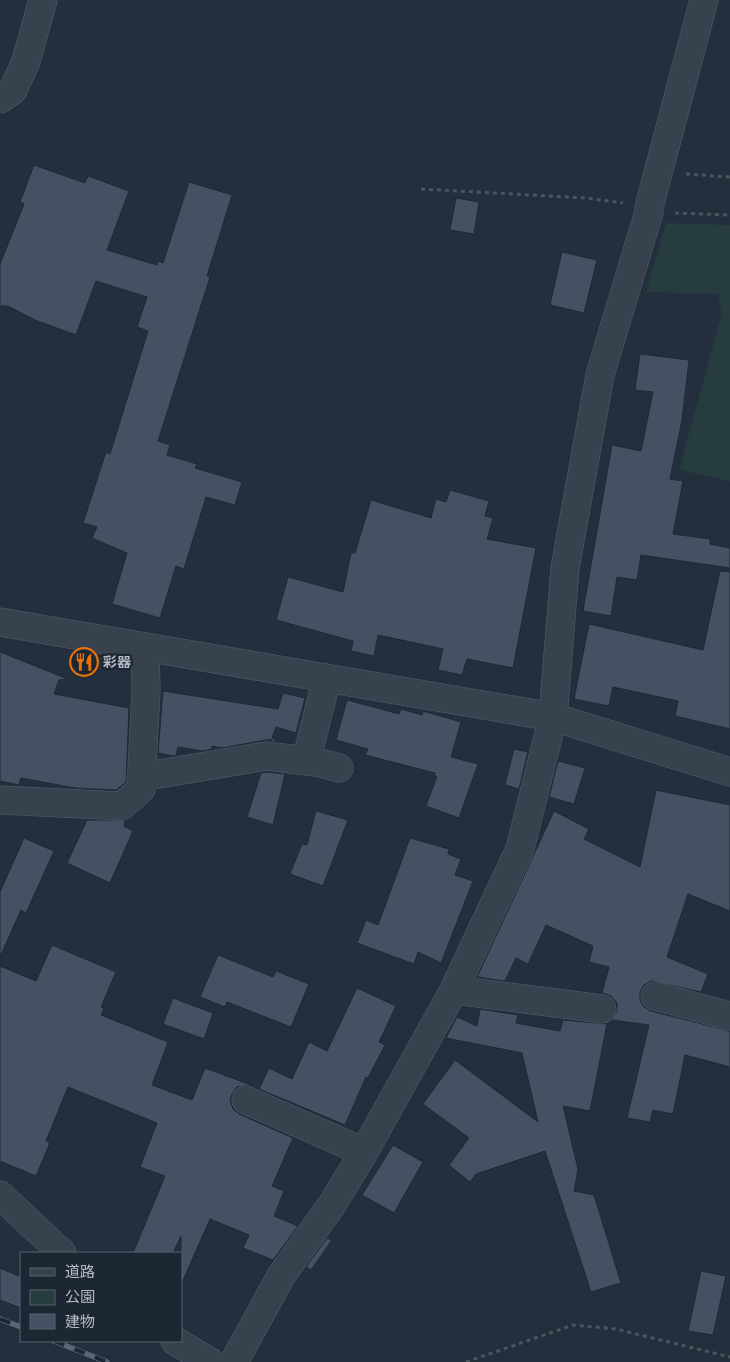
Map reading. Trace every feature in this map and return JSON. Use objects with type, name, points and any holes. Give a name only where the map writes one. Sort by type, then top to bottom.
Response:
[{"type":"street","points":[[0,99],[13,90],[22,68],[43,0]]},
{"type":"street","points":[[234,1362],[281,1276],[331,1206],[364,1152],[454,990],[520,848],[553,717],[565,568],[600,375],[649,209],[704,0]]},
{"type":"street","points":[[0,622],[553,717],[730,772]]},
{"type":"street","points":[[0,800],[122,806],[141,789],[146,690],[146,647]]},
{"type":"street","points":[[306,761],[327,678]]},
{"type":"street","points":[[141,777],[266,756],[306,761],[338,768]]},
{"type":"street","points":[[454,990],[602,1009]]},
{"type":"street","points":[[655,996],[730,1016]]},
{"type":"street","points":[[246,1100],[364,1152]]},
{"type":"street","points":[[0,1195],[61,1252]]},
{"type":"street","points":[[177,1342],[210,1362]]},
{"type":"path","points":[[658,171],[730,177]]},
{"type":"path","points":[[421,189],[586,198],[649,209],[730,215]]},
{"type":"path","points":[[466,1362],[573,1325],[616,1329],[730,1357]]},
{"type":"green space","points":[[666,223],[730,225],[730,481],[679,470],[722,313],[718,294],[646,292]]},
{"type":"building","points":[[34,165],[85,183],[88,176],[129,191],[107,250],[157,265],[158,261],[163,263],[189,182],[232,195],[207,276],[210,277],[158,441],[170,445],[167,455],[197,464],[195,468],[242,482],[235,505],[206,497],[184,569],[176,566],[160,618],[112,604],[127,553],[92,538],[97,527],[83,523],[106,452],[110,454],[148,331],[137,327],[147,297],[96,281],[76,335],[35,320],[8,306],[0,306],[0,264],[24,204],[20,202]]},
{"type":"building","points":[[456,198],[479,202],[474,234],[450,230]]},
{"type":"building","points":[[562,252],[597,260],[584,313],[550,305]]},
{"type":"building","points":[[640,354],[689,360],[682,420],[670,479],[683,481],[673,534],[710,539],[710,544],[730,548],[730,568],[641,555],[637,580],[617,577],[611,616],[583,611],[612,445],[641,451],[653,392],[635,390]]},
{"type":"building","points":[[450,490],[489,501],[485,516],[493,518],[487,539],[536,548],[513,668],[467,659],[462,675],[438,670],[443,649],[378,635],[374,656],[351,651],[353,641],[276,620],[288,577],[343,592],[351,553],[355,553],[371,500],[431,518],[436,499],[446,502]]},
{"type":"building","points":[[720,571],[730,572],[730,729],[675,716],[678,701],[613,687],[609,706],[574,699],[589,624],[703,650]]},
{"type":"building","points":[[0,652],[68,679],[59,680],[54,694],[129,708],[126,782],[116,790],[75,788],[21,778],[19,785],[0,781]]},
{"type":"building","points":[[163,691],[278,709],[283,693],[305,698],[296,733],[276,727],[272,738],[278,742],[271,741],[271,739],[222,748],[212,746],[212,749],[203,751],[178,747],[176,755],[173,756],[158,753]]},
{"type":"building","points":[[347,700],[399,714],[401,709],[422,715],[423,711],[461,722],[451,757],[478,764],[459,818],[426,806],[437,776],[434,776],[435,773],[365,755],[368,749],[336,740]]},
{"type":"building","points":[[514,749],[528,752],[519,789],[505,785]]},
{"type":"building","points":[[558,761],[585,768],[574,804],[549,797]]},
{"type":"building","points":[[261,773],[285,774],[273,825],[247,817]]},
{"type":"building","points":[[656,790],[730,805],[730,911],[688,894],[667,957],[708,974],[701,992],[651,981],[644,985],[640,992],[640,1001],[644,1007],[651,1011],[730,1031],[730,1067],[685,1055],[673,1114],[653,1110],[650,1122],[627,1118],[649,1025],[612,1020],[617,1011],[617,1003],[611,996],[602,993],[609,967],[589,962],[593,946],[546,925],[528,964],[516,958],[505,981],[477,977],[554,811],[589,829],[584,839],[640,867]]},
{"type":"building","points":[[316,811],[348,820],[323,886],[290,874],[302,844],[307,845]]},
{"type":"building","points":[[87,820],[125,820],[124,826],[133,831],[110,883],[67,863]]},
{"type":"building","points":[[24,838],[54,851],[26,913],[21,910],[0,957],[0,892]]},
{"type":"building","points":[[410,838],[449,849],[448,854],[461,859],[455,875],[473,881],[441,963],[418,952],[414,964],[357,943],[366,920],[378,925]]},
{"type":"building","points":[[52,945],[116,972],[101,1007],[104,1008],[101,1015],[168,1042],[152,1085],[192,1100],[205,1068],[251,1085],[237,1087],[230,1101],[233,1109],[239,1114],[293,1138],[272,1186],[284,1191],[274,1216],[298,1226],[273,1260],[243,1248],[249,1235],[210,1219],[182,1283],[181,1236],[173,1252],[133,1252],[165,1176],[140,1167],[157,1123],[68,1087],[46,1141],[50,1143],[36,1176],[0,1161],[0,966],[36,981]]},
{"type":"building","points":[[218,955],[273,977],[276,971],[309,984],[291,1027],[227,1002],[225,1007],[200,997]]},
{"type":"building","points":[[357,988],[396,1006],[379,1042],[385,1045],[368,1078],[366,1077],[345,1125],[259,1089],[269,1068],[292,1079],[309,1042],[327,1051]]},
{"type":"building","points":[[173,998],[213,1013],[204,1039],[163,1024]]},
{"type":"building","points":[[480,1009],[518,1015],[516,1023],[560,1031],[563,1020],[607,1024],[590,1111],[563,1106],[578,1169],[574,1191],[594,1195],[621,1283],[591,1292],[545,1151],[476,1174],[470,1182],[449,1165],[469,1138],[423,1104],[455,1060],[538,1122],[522,1053],[446,1038],[457,1017],[477,1026]]},
{"type":"building","points":[[393,1145],[423,1162],[394,1213],[362,1195]]},
{"type":"building","points":[[327,1238],[332,1240],[311,1270],[306,1267]]},
{"type":"building","points":[[0,1268],[20,1277],[20,1308],[0,1300]]},
{"type":"building","points":[[701,1271],[726,1276],[713,1335],[688,1331]]},
{"type":"railway","points":[[0,1319],[20,1327]]},
{"type":"railway","points":[[57,1342],[107,1362]]},
{"type":"place","name":"彩器","points":[[84,662]]}]
